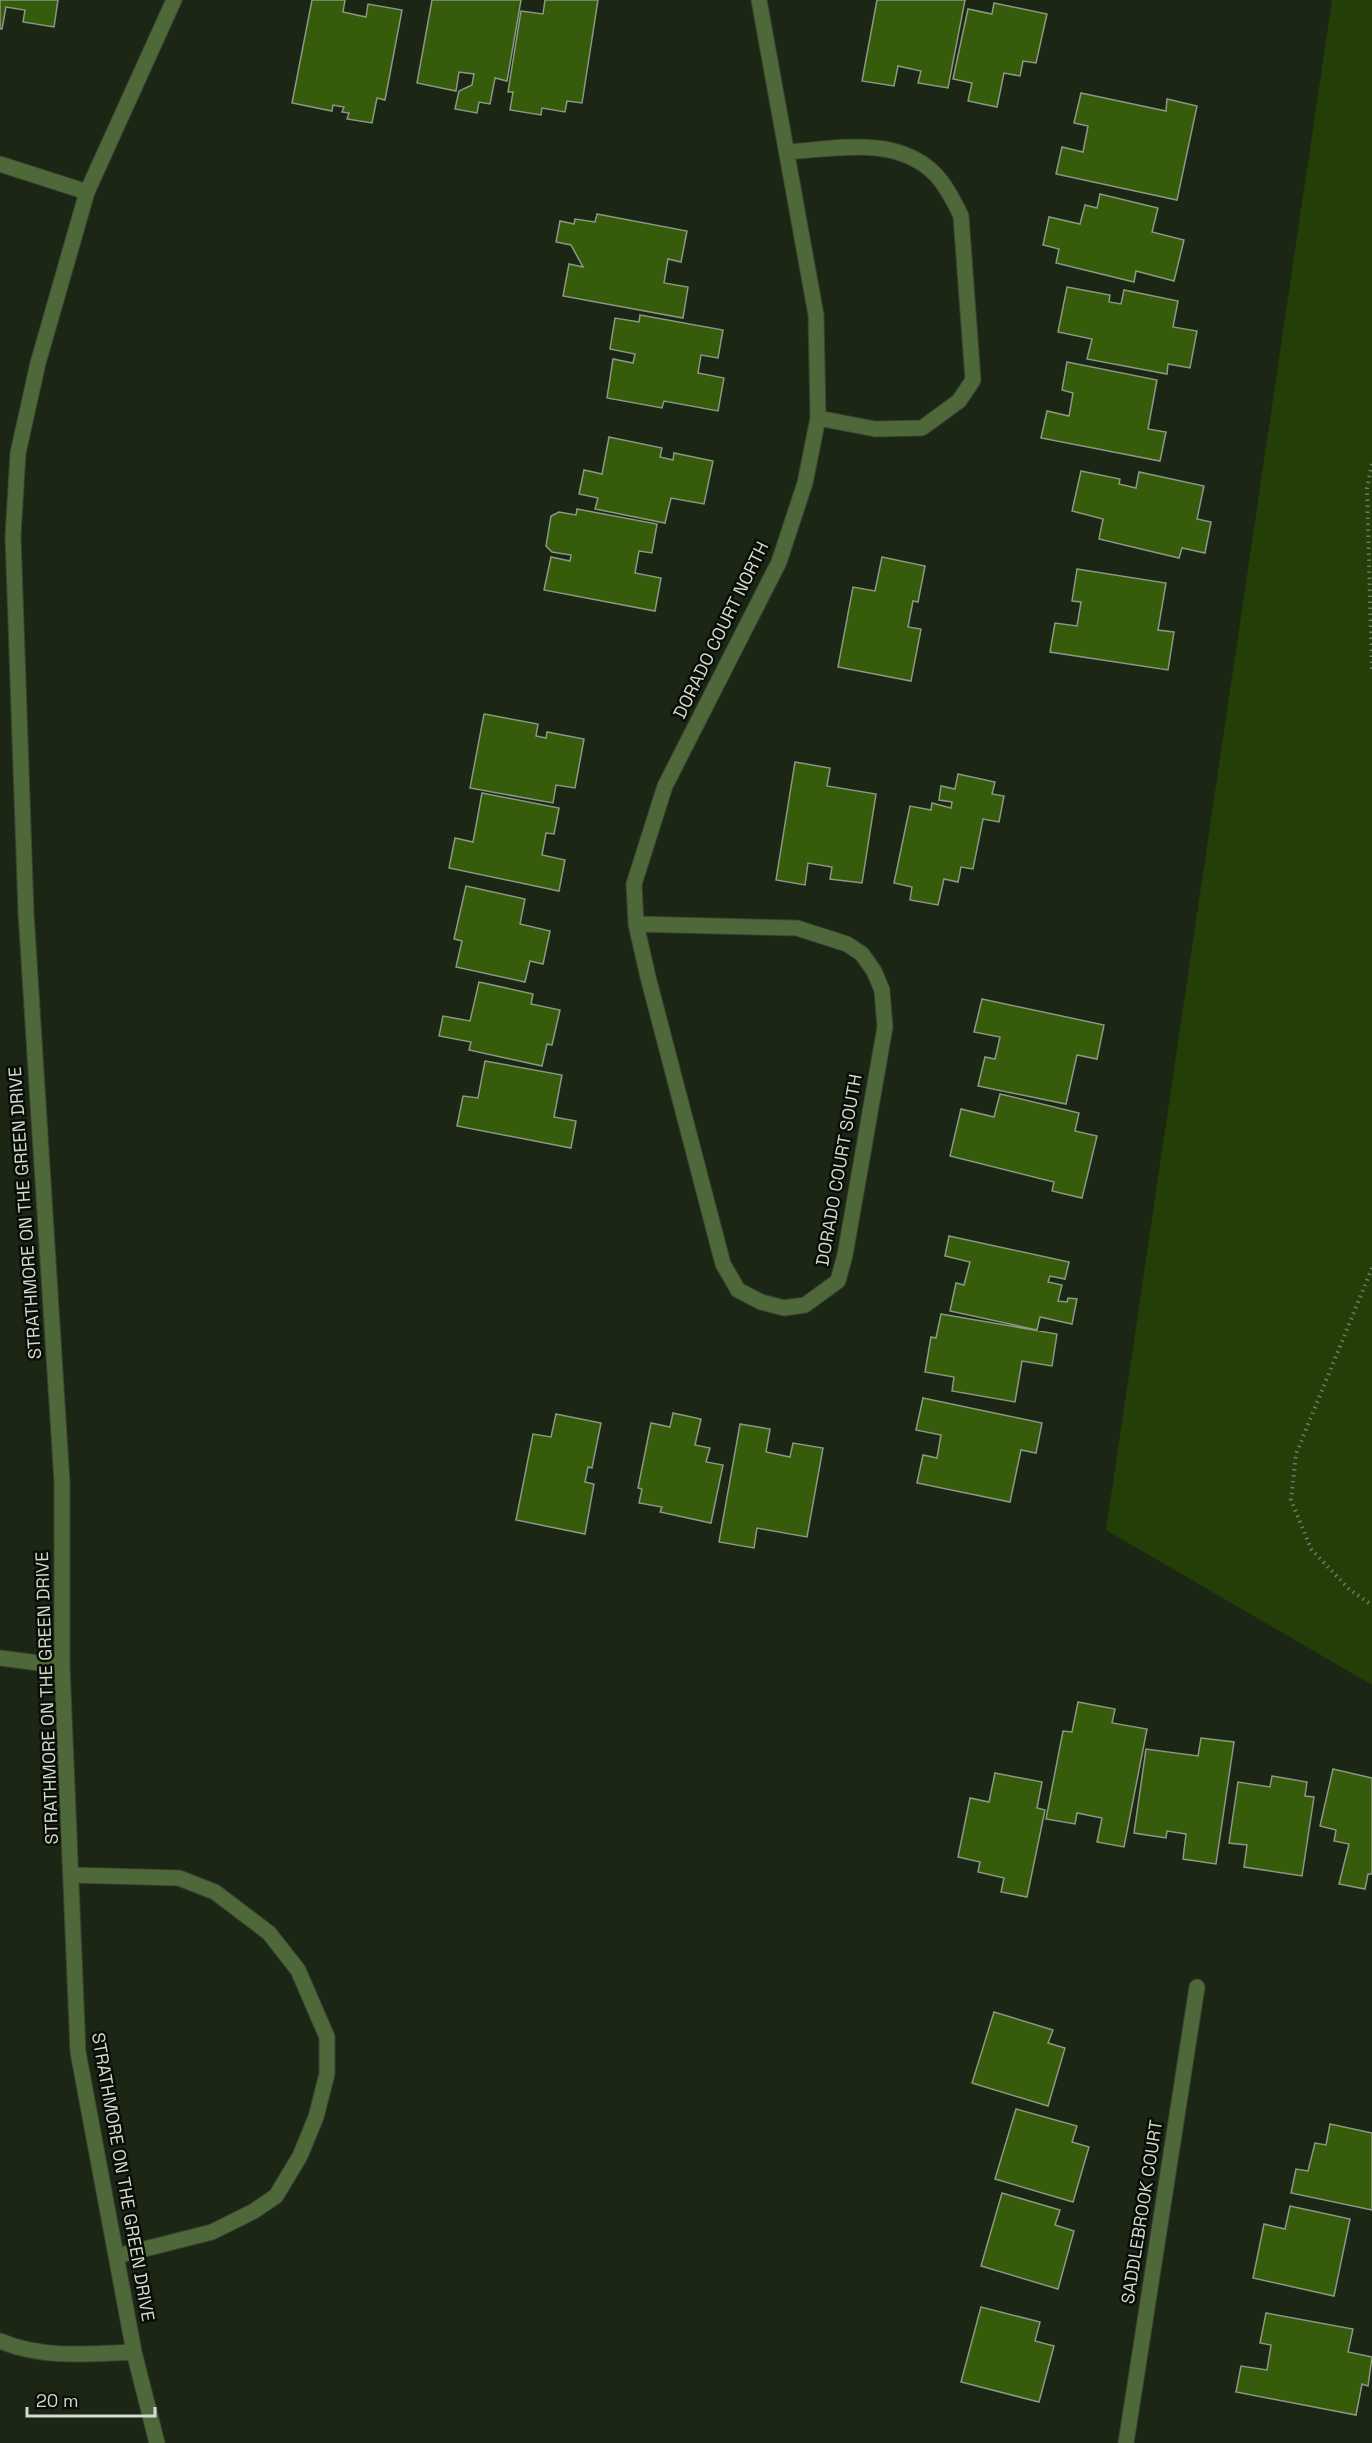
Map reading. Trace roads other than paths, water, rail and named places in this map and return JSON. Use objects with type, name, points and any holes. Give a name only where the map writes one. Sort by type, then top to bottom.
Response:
[{"type":"street","name":"STRATHMORE ON THE GREEN DRIVE","points":[[157,2443],[134,2352],[78,2052],[62,1666],[62,1482],[26,913],[13,536],[18,453],[38,363],[87,192],[174,0]]},
{"type":"street","name":"DORADO COURT NORTH","points":[[665,786],[779,562],[805,483],[818,418],[816,315],[759,0]]},
{"type":"street","points":[[787,152],[861,147],[886,148],[917,159],[935,174],[950,194],[961,216],[973,380],[958,401],[922,428],[875,429],[818,418]]},
{"type":"street","points":[[0,164],[87,192]]},
{"type":"street","name":"DORADO COURT SOUTH","points":[[636,924],[796,928],[848,944],[862,954],[874,971],[882,990],[885,1027],[844,1255],[838,1281],[805,1305],[784,1308],[760,1302],[738,1290],[723,1264],[636,924],[633,884],[665,786]]},
{"type":"street","points":[[0,1658],[62,1666]]},
{"type":"street","points":[[71,1875],[179,1878],[215,1892],[269,1933],[298,1971],[327,2037],[327,2074],[316,2117],[300,2156],[276,2196],[254,2211],[212,2232],[117,2256]]},
{"type":"street","name":"SADDLEBROOK COURT","points":[[1126,2443],[1197,1987]]},
{"type":"street","points":[[0,2341],[17,2348],[61,2355],[134,2352]]}]
